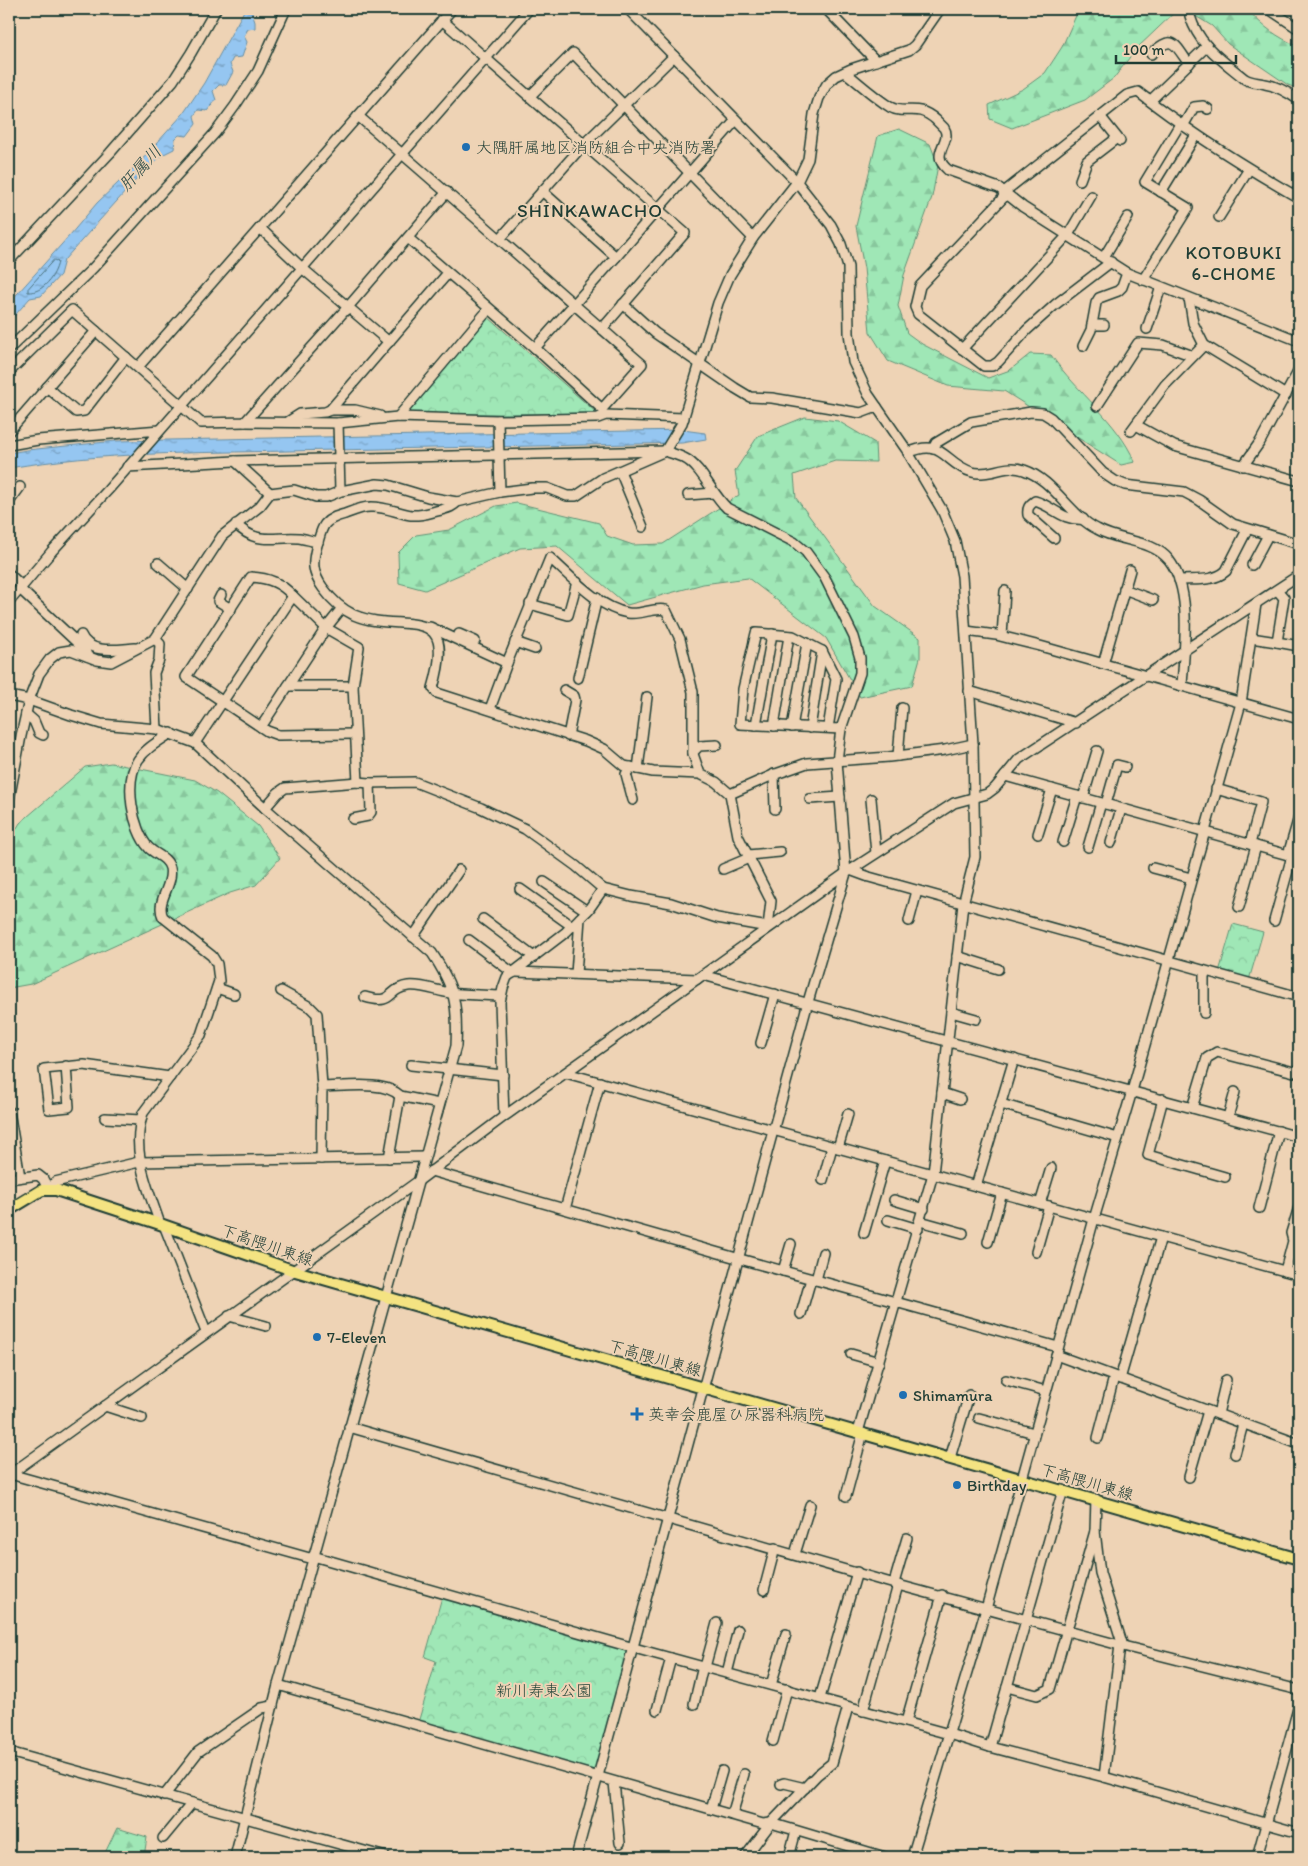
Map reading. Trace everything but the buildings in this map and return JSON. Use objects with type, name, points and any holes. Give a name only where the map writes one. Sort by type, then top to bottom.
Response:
[{"type":"main road","points":[[9,1210],[42,1190],[49,1190]]},
{"type":"main road","name":"下高隈川東線","points":[[49,1190],[56,1190],[162,1224],[292,1270],[1299,1559]]},
{"type":"street","points":[[9,261],[104,159],[173,81],[216,9]]},
{"type":"street","points":[[9,349],[93,268],[215,133],[236,106],[258,71],[286,9]]},
{"type":"street","points":[[138,367],[452,9]]},
{"type":"street","points":[[9,602],[529,9]]},
{"type":"street","points":[[628,9],[797,182],[831,225],[841,244],[848,267],[849,333],[853,362],[868,394],[908,453],[942,510],[955,541],[962,576],[973,744],[974,858],[963,904],[934,1174],[879,1362],[846,1496]]},
{"type":"street","points":[[826,9],[876,61]]},
{"type":"street","points":[[9,800],[12,770],[29,700],[39,674],[50,660],[59,652],[71,650],[110,662],[155,639],[222,536],[260,506],[270,493],[294,490],[316,497],[326,497],[340,491],[377,484],[457,502],[500,492],[547,488],[567,496],[576,496],[603,478],[666,449],[683,421],[718,303],[730,276],[753,238],[797,182],[808,159],[814,114],[819,98],[827,84],[836,76],[845,72],[909,50],[915,45],[940,9]]},
{"type":"street","points":[[1269,9],[1299,29]]},
{"type":"street","points":[[1190,16],[1194,29],[1207,46],[1245,79],[1252,83],[1278,88],[1299,100]]},
{"type":"street","points":[[442,20],[685,233],[602,329]]},
{"type":"street","points":[[1152,54],[1164,43],[1170,42],[1175,45],[1189,64]]},
{"type":"street","points":[[1150,102],[1207,46]]},
{"type":"street","points":[[530,96],[573,53],[753,238]]},
{"type":"street","points":[[500,239],[584,144],[674,56]]},
{"type":"street","points":[[845,72],[891,108],[921,110],[929,114],[946,133],[940,154],[942,165],[948,170],[999,188],[1023,207],[1127,273],[1299,341]]},
{"type":"street","points":[[1128,217],[1108,260],[1027,330],[998,362],[992,366],[984,366],[918,314],[916,307],[920,286],[1003,198],[1004,192],[1127,95],[1138,92],[1182,125],[1249,169],[1299,198]]},
{"type":"street","points":[[1143,280],[1188,208],[1145,182],[1194,107],[1203,106],[1208,109]]},
{"type":"street","points":[[9,372],[72,310],[201,423],[289,421],[338,427],[398,417],[498,424],[598,418],[642,364],[358,116]]},
{"type":"street","points":[[1080,180],[1088,161],[1119,140],[1100,116]]},
{"type":"street","points":[[535,348],[736,120]]},
{"type":"street","points":[[1161,192],[1196,134]]},
{"type":"street","points":[[1219,217],[1249,169]]},
{"type":"street","points":[[542,191],[616,257]]},
{"type":"street","points":[[245,422],[348,307],[446,192]]},
{"type":"street","points":[[962,349],[1068,234],[1090,196]]},
{"type":"street","points":[[260,228],[302,268],[388,342]]},
{"type":"street","points":[[408,238],[535,348],[604,412],[683,421]]},
{"type":"street","points":[[330,410],[448,273]]},
{"type":"street","points":[[1082,346],[1092,325],[1096,303],[1099,298],[1118,291],[1122,287],[1127,273]]},
{"type":"street","points":[[1147,330],[1161,287]]},
{"type":"street","points":[[1189,298],[1193,323],[1204,345],[1286,395]]},
{"type":"street","points":[[623,304],[655,333],[750,396],[772,398],[861,414],[876,407]]},
{"type":"street","points":[[398,417],[489,309]]},
{"type":"street","points":[[1092,325],[1104,325]]},
{"type":"street","points":[[9,431],[96,331]]},
{"type":"street","points":[[1097,406],[1138,343],[1163,345],[1193,356]]},
{"type":"street","points":[[1204,345],[1164,384],[1133,428],[1174,446],[1299,481]]},
{"type":"street","points":[[47,387],[76,412],[84,411],[126,357]]},
{"type":"street","points":[[1243,466],[1260,442],[1299,370]]},
{"type":"street","points":[[289,421],[300,414],[330,410],[355,410],[386,418]]},
{"type":"street","points":[[933,449],[936,443],[970,422],[1031,412],[1043,413],[1051,418],[1103,473],[1115,481],[1124,485],[1184,492],[1200,500],[1233,524],[1247,530],[1299,544]]},
{"type":"street","points":[[498,424],[500,492]]},
{"type":"street","points":[[338,427],[340,491]]},
{"type":"street","points":[[9,446],[38,440],[159,432]]},
{"type":"street","points":[[908,453],[920,448],[939,450],[961,468],[978,474],[1009,467],[1023,469],[1037,475],[1083,519],[1098,530],[1160,551],[1169,560],[1179,580],[1185,610],[1182,686]]},
{"type":"street","points":[[126,467],[235,461],[666,449],[693,465],[727,508],[794,542],[806,552],[825,578],[854,637],[860,658],[860,673],[841,729],[837,761],[848,872],[808,1002],[775,1131],[576,1857]]},
{"type":"street","points":[[235,461],[270,493]]},
{"type":"street","points":[[620,471],[643,527]]},
{"type":"street","points":[[9,502],[20,487]]},
{"type":"street","points":[[688,495],[714,493]]},
{"type":"street","points":[[457,502],[453,506],[422,515],[411,515],[369,506],[331,519],[324,524],[313,558],[313,568],[321,586],[342,608],[354,615],[368,619],[443,628],[475,640]]},
{"type":"street","points":[[1054,538],[1028,515],[1030,504],[1035,502],[1041,503],[1072,520],[1083,519]]},
{"type":"street","points":[[236,524],[244,532],[260,539],[299,538],[318,542]]},
{"type":"street","points":[[1179,580],[1221,576],[1226,571],[1247,530]]},
{"type":"street","points":[[1252,565],[1268,535]]},
{"type":"street","points":[[490,710],[506,663],[550,558],[604,604],[627,613],[639,614],[659,608],[666,610],[680,639],[693,692],[693,752],[700,774]]},
{"type":"street","points":[[158,563],[188,589]]},
{"type":"street","points":[[1103,664],[1130,570]]},
{"type":"street","points":[[9,574],[85,650],[87,656]]},
{"type":"street","points":[[9,1475],[768,927],[876,853],[954,803],[973,796],[987,794],[995,788],[1019,759],[1184,653],[1299,575]]},
{"type":"street","points":[[356,734],[278,735],[261,727],[186,677],[251,577],[265,578],[277,582],[286,588],[326,628],[359,647],[353,686],[356,734],[358,782]]},
{"type":"street","points":[[530,604],[568,615],[577,582]]},
{"type":"street","points":[[1124,589],[1153,600]]},
{"type":"street","points":[[1277,590],[1284,598],[1277,642]]},
{"type":"street","points":[[1002,636],[1006,591]]},
{"type":"street","points":[[221,595],[218,601],[231,609]]},
{"type":"street","points":[[195,743],[293,596]]},
{"type":"street","points":[[578,678],[597,598]]},
{"type":"street","points":[[912,1857],[986,1609],[1021,1478],[1241,702],[1256,604]]},
{"type":"street","points":[[261,727],[326,628],[342,608]]},
{"type":"street","points":[[424,626],[435,633],[438,643],[438,670],[433,688],[436,693],[604,749],[624,766],[653,772],[700,774],[716,782],[730,794],[738,836],[771,901],[768,927]]},
{"type":"street","points":[[435,628],[506,663]]},
{"type":"street","points":[[966,631],[1002,636],[1299,719]]},
{"type":"street","points":[[828,728],[836,678],[822,651],[798,638],[756,633],[743,689],[740,724],[841,729]]},
{"type":"street","points":[[756,725],[772,634]]},
{"type":"street","points":[[81,635],[94,648],[138,648]]},
{"type":"street","points":[[774,726],[789,636]]},
{"type":"street","points":[[1251,638],[1299,646]]},
{"type":"street","points":[[155,639],[160,644],[161,650],[154,673],[157,728]]},
{"type":"street","points":[[515,642],[535,649]]},
{"type":"street","points":[[792,727],[807,643]]},
{"type":"street","points":[[810,728],[822,651]]},
{"type":"street","points":[[288,686],[353,686]]},
{"type":"street","points":[[564,690],[574,696],[575,700],[568,736]]},
{"type":"street","points":[[969,691],[1076,723]]},
{"type":"street","points":[[9,696],[29,700],[101,724],[157,728],[195,743],[264,808],[432,953],[446,974],[453,993],[457,1015],[456,1046],[278,1685],[236,1857]]},
{"type":"street","points":[[633,800],[626,774],[635,768],[647,697]]},
{"type":"street","points":[[898,756],[902,708]]},
{"type":"street","points":[[26,714],[34,721],[39,733],[43,735]]},
{"type":"street","points":[[171,733],[145,751],[137,762],[130,783],[133,812],[140,835],[149,848],[166,860],[170,868],[170,876],[162,900],[161,912],[170,923],[212,956],[217,964],[219,981],[201,1034],[143,1113],[139,1162],[206,1332]]},
{"type":"street","points":[[730,794],[774,774],[807,763],[898,756],[945,750],[973,744]]},
{"type":"street","points":[[693,752],[699,746],[717,745]]},
{"type":"street","points":[[1064,842],[1097,751]]},
{"type":"street","points":[[1088,847],[1117,765],[1125,767]]},
{"type":"street","points":[[774,774],[775,808]]},
{"type":"street","points":[[1005,776],[1293,856]]},
{"type":"street","points":[[264,808],[278,793],[286,788],[358,782],[415,782],[481,808],[525,829],[576,866],[603,889],[671,903],[717,918],[768,927]]},
{"type":"street","points":[[353,819],[368,816],[371,812],[370,783]]},
{"type":"street","points":[[1038,834],[1052,789]]},
{"type":"street","points":[[1216,789],[1261,802],[1239,907]]},
{"type":"street","points":[[810,799],[840,797]]},
{"type":"street","points":[[871,798],[876,853]]},
{"type":"street","points":[[1111,843],[1121,809]]},
{"type":"street","points":[[1274,921],[1293,856],[1299,817]]},
{"type":"street","points":[[723,869],[748,856],[780,852]]},
{"type":"street","points":[[1153,868],[1191,878]]},
{"type":"street","points":[[413,937],[459,870]]},
{"type":"street","points":[[848,872],[1299,997]]},
{"type":"street","points":[[544,882],[587,911]]},
{"type":"street","points":[[520,889],[572,926]]},
{"type":"street","points":[[504,1116],[501,996],[507,977],[572,926],[587,911],[603,889]]},
{"type":"street","points":[[909,921],[917,891]]},
{"type":"street","points":[[576,974],[580,918]]},
{"type":"street","points":[[483,919],[534,957]]},
{"type":"street","points":[[469,940],[514,972],[700,977],[808,1002],[1299,1137]]},
{"type":"street","points":[[957,956],[998,969]]},
{"type":"street","points":[[1204,971],[1204,1013]]},
{"type":"street","points":[[365,997],[384,1000],[400,989],[410,986],[453,993],[501,996]]},
{"type":"street","points":[[218,988],[234,994]]},
{"type":"street","points":[[281,991],[310,1007],[317,1014],[322,1087],[321,1159]]},
{"type":"street","points":[[761,1043],[775,994]]},
{"type":"street","points":[[951,1012],[976,1019]]},
{"type":"street","points":[[1192,1108],[1207,1058],[1218,1052],[1294,1072],[1299,1069]]},
{"type":"street","points":[[976,1186],[1014,1059]]},
{"type":"street","points":[[66,1066],[69,1107],[49,1109],[44,1068],[66,1066],[84,1065],[170,1077]]},
{"type":"street","points":[[411,1065],[503,1075]]},
{"type":"street","points":[[566,1073],[1299,1275]]},
{"type":"street","points":[[565,1209],[600,1082]]},
{"type":"street","points":[[322,1087],[382,1086],[396,1092],[400,1096],[439,1104]]},
{"type":"street","points":[[1228,1117],[1235,1092]]},
{"type":"street","points":[[942,1093],[960,1099]]},
{"type":"street","points":[[389,1158],[400,1096]]},
{"type":"street","points":[[1162,1100],[1148,1155],[1225,1177]]},
{"type":"street","points":[[1001,1104],[1118,1138]]},
{"type":"street","points":[[9,1110],[20,1177]]},
{"type":"street","points":[[823,1180],[848,1114]]},
{"type":"street","points":[[105,1118],[141,1120]]},
{"type":"street","points":[[1259,1208],[1279,1131]]},
{"type":"street","points":[[9,1179],[38,1175],[43,1178],[49,1190],[55,1182],[139,1162],[424,1157]]},
{"type":"street","points":[[864,1233],[885,1161]]},
{"type":"street","points":[[1036,1252],[1051,1168]]},
{"type":"street","points":[[431,1171],[897,1302],[1057,1351],[1117,1378],[1299,1444]]},
{"type":"street","points":[[988,1242],[1002,1193]]},
{"type":"street","points":[[894,1200],[924,1209]]},
{"type":"street","points":[[1285,1271],[1299,1207]]},
{"type":"street","points":[[888,1220],[963,1233]]},
{"type":"street","points":[[1098,1438],[1161,1237]]},
{"type":"street","points":[[783,1271],[791,1244]]},
{"type":"street","points":[[801,1314],[824,1253]]},
{"type":"street","points":[[229,1316],[266,1326]]},
{"type":"street","points":[[851,1354],[879,1362]]},
{"type":"street","points":[[1006,1380],[1046,1391]]},
{"type":"street","points":[[1218,1414],[1226,1380]]},
{"type":"street","points":[[950,1458],[969,1395]]},
{"type":"street","points":[[105,1406],[142,1418]]},
{"type":"street","points":[[1189,1477],[1208,1411]]},
{"type":"street","points":[[978,1418],[1034,1433]]},
{"type":"street","points":[[1235,1454],[1243,1424]]},
{"type":"street","points":[[349,1427],[986,1609],[1121,1646],[1299,1690]]},
{"type":"street","points":[[9,1475],[820,1698],[1299,1833]]},
{"type":"street","points":[[990,1747],[1063,1490]]},
{"type":"street","points":[[1096,1500],[1095,1532],[1100,1573],[1121,1646],[1104,1777]]},
{"type":"street","points":[[795,1554],[810,1505]]},
{"type":"street","points":[[1007,1687],[1036,1695],[1050,1689],[1095,1532]]},
{"type":"street","points":[[863,1711],[908,1538]]},
{"type":"street","points":[[764,1590],[775,1548]]},
{"type":"street","points":[[820,1698],[857,1572]]},
{"type":"street","points":[[906,1722],[942,1595]]},
{"type":"street","points":[[694,1704],[717,1624]]},
{"type":"street","points":[[727,1673],[738,1630]]},
{"type":"street","points":[[771,1685],[786,1634]]},
{"type":"street","points":[[657,1710],[671,1658]]},
{"type":"street","points":[[278,1685],[599,1778],[763,1824],[770,1823],[855,1853],[885,1857]]},
{"type":"street","points":[[773,1741],[787,1689]]},
{"type":"street","points":[[1257,1857],[1299,1705]]},
{"type":"street","points":[[164,1796],[198,1752],[262,1708],[273,1706]]},
{"type":"street","points":[[745,1857],[770,1823],[832,1763],[848,1707]]},
{"type":"street","points":[[9,1752],[386,1857]]},
{"type":"street","points":[[711,1809],[722,1771]]},
{"type":"street","points":[[732,1815],[744,1774]]},
{"type":"street","points":[[614,1782],[620,1844]]},
{"type":"street","points":[[781,1784],[805,1788]]},
{"type":"street","points":[[163,1838],[192,1803]]},
{"type":"street","points":[[789,1857],[796,1831]]},
{"type":"street","points":[[579,1847],[586,1857]]},
{"type":"green space","points":[[1079,9],[1178,9],[1136,49],[1114,78],[1085,100],[1012,128],[990,119],[989,105],[1023,89],[1045,73],[1062,47]]},
{"type":"green space","points":[[1184,9],[1247,9],[1271,31],[1299,47],[1299,89],[1288,85],[1228,44],[1212,26]]},
{"type":"green space","points":[[899,129],[930,144],[938,165],[932,197],[904,275],[898,306],[907,333],[922,344],[988,378],[1010,370],[1030,354],[1051,355],[1061,369],[1118,433],[1135,462],[1121,465],[1004,391],[948,386],[888,361],[870,332],[864,268],[856,226],[878,136]]},
{"type":"green space","points":[[488,317],[598,414],[407,414]]},
{"type":"green space","points":[[805,417],[838,421],[875,443],[876,462],[835,461],[794,475],[796,498],[875,606],[920,638],[920,658],[912,686],[860,697],[826,638],[748,578],[703,584],[627,605],[557,546],[520,548],[425,590],[399,583],[398,553],[416,535],[449,530],[496,506],[517,503],[599,523],[607,536],[633,545],[663,544],[739,495],[735,471],[758,436]]},
{"type":"green space","points":[[111,763],[195,780],[217,793],[258,826],[280,858],[256,885],[230,893],[31,984],[9,988],[9,841],[20,823],[85,767]]},
{"type":"green space","points":[[1233,924],[1263,932],[1249,980],[1219,972]]},
{"type":"green space","name":"新川寿東公園","points":[[442,1597],[634,1648],[598,1772],[418,1723],[436,1661],[425,1657]]},
{"type":"green space","points":[[117,1828],[147,1837],[144,1857],[103,1857]]},
{"type":"water","name":"肝属川","points":[[245,9],[254,9],[252,13],[255,28],[248,29],[244,36],[247,42],[242,57],[233,58],[230,64],[233,72],[226,85],[219,85],[213,91],[216,100],[207,111],[198,110],[194,116],[196,124],[187,136],[179,135],[175,139],[174,149],[162,155],[135,181],[64,260],[60,275],[41,296],[30,298],[9,322],[9,303],[97,203],[139,163],[183,114],[204,83]]},
{"type":"water","points":[[683,430],[705,433],[706,439],[682,443],[148,454],[78,459],[9,468],[9,453],[116,441]]},
{"type":"place","name":"大隅肝属地区消防組合中央消防署","points":[[466,147]]},
{"type":"place","name":"7-Eleven","points":[[317,1337]]},
{"type":"place","name":"Shimamura","points":[[903,1395]]},
{"type":"place","name":"英幸会鹿屋ひ尿器科病院","points":[[637,1414]]},
{"type":"place","name":"Birthday","points":[[957,1485]]},
{"type":"district","name":"SHINKAWACHO","points":[[590,210]]},
{"type":"district","name":"KOTOBUKI 6-CHOME","points":[[1234,263]]}]
